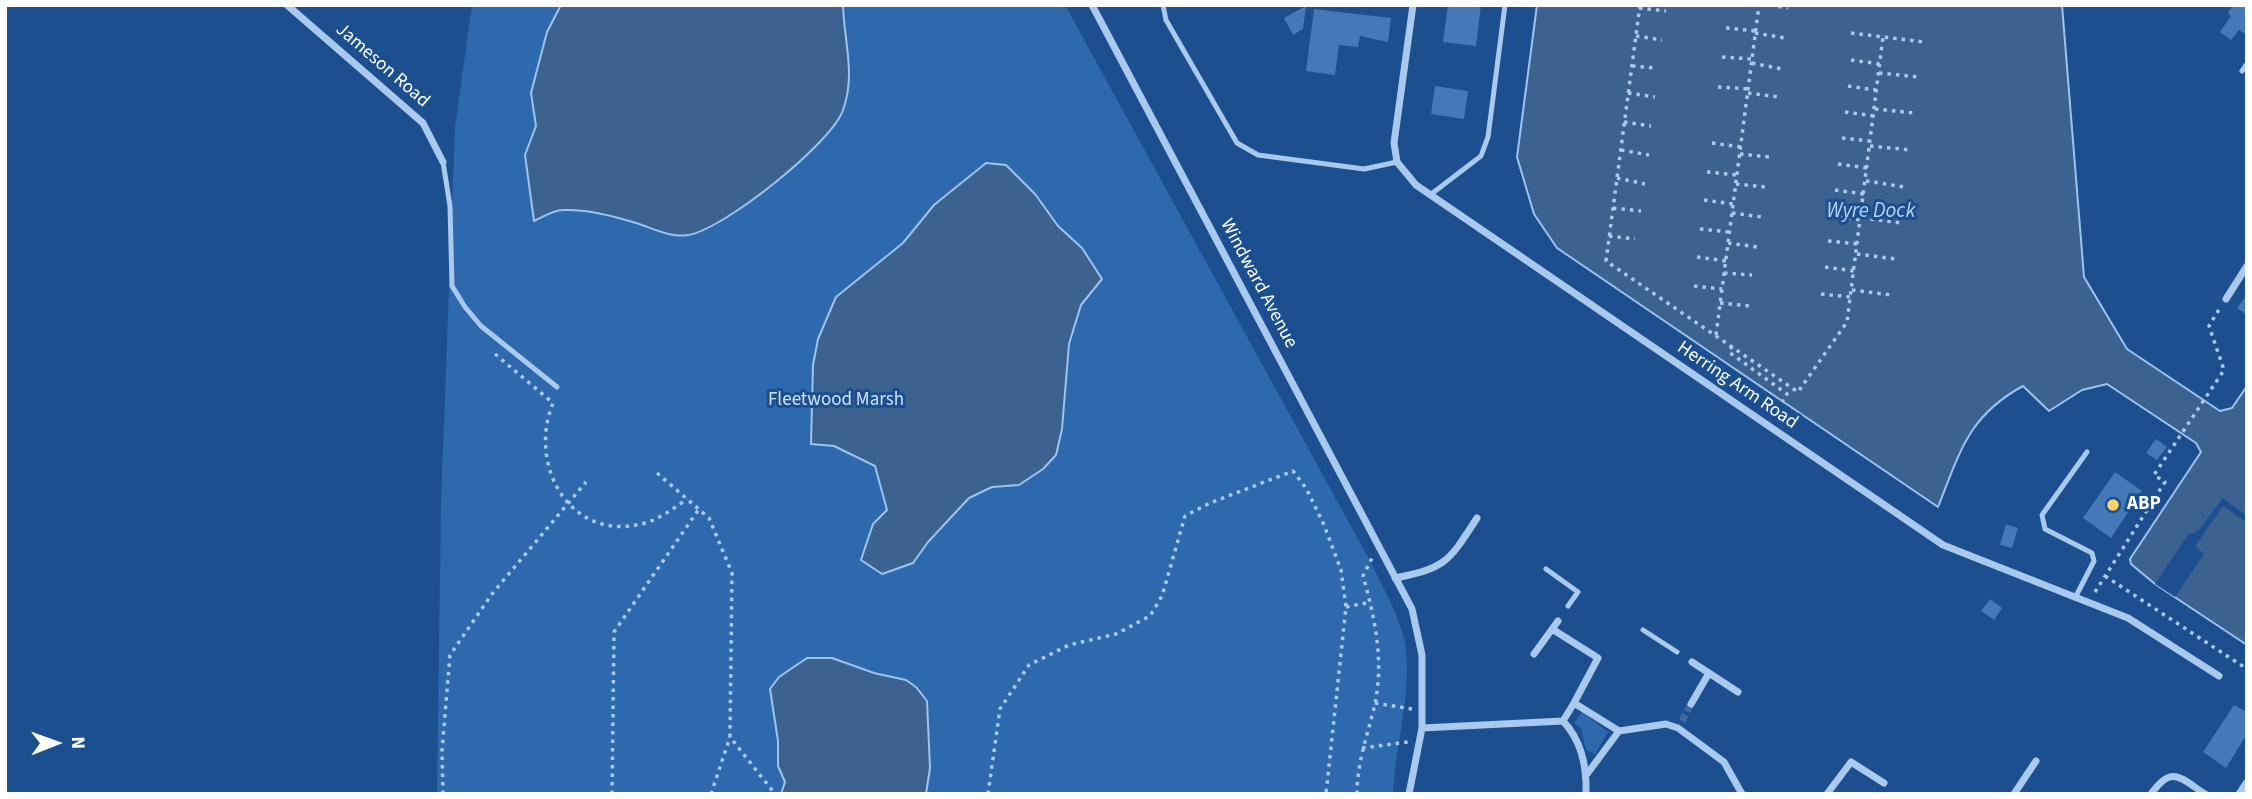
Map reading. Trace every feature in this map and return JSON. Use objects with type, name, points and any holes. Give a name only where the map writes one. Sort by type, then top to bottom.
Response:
[{"type":"street","name":"Jameson Road","points":[[287,5],[423,122],[443,162]]},
{"type":"street","name":"Windward Avenue","points":[[1092,5],[1412,610],[1422,655],[1422,728],[1409,794]]},
{"type":"street","points":[[1397,162],[1394,143],[1396,116],[1413,5]]},
{"type":"street","name":"Herring Arm Road","points":[[1397,162],[1405,175],[1430,195],[1943,545],[2128,618],[2219,676]]},
{"type":"street","points":[[2226,299],[2247,266]]},
{"type":"street","points":[[1395,578],[1424,572],[1446,562],[1477,518]]},
{"type":"street","points":[[1534,654],[1558,621]]},
{"type":"street","points":[[1552,629],[1598,659],[1563,721]]},
{"type":"street","points":[[1692,662],[1738,692]]},
{"type":"street","points":[[1691,704],[1709,673]]},
{"type":"street","points":[[1574,703],[1619,731],[1680,724],[1724,762],[1742,794]]},
{"type":"street","points":[[1422,728],[1563,721]]},
{"type":"street","points":[[1563,721],[1579,745],[1587,774],[1586,794]]},
{"type":"street","points":[[1587,774],[1619,731]]},
{"type":"street","points":[[2014,794],[2036,761]]},
{"type":"street","points":[[1828,794],[1851,762],[1884,783]]},
{"type":"street","points":[[2151,794],[2162,779],[2169,775],[2179,777],[2205,794]]},
{"type":"street","points":[[2239,794],[2247,782]]},
{"type":"lane","points":[[1163,5],[1166,20],[1237,143],[1258,155],[1364,169],[1397,162]]},
{"type":"lane","points":[[1430,195],[1480,156],[1484,146],[1505,5]]},
{"type":"lane","points":[[2242,71],[2247,64]]},
{"type":"lane","points":[[443,162],[450,206],[452,286],[464,307],[481,326],[557,387]]},
{"type":"lane","points":[[2075,598],[2094,561],[2092,553],[2045,529],[2042,515],[2087,452]]},
{"type":"lane","points":[[1545,569],[1577,592],[1568,606]]},
{"type":"lane","points":[[1643,630],[1677,652]]},
{"type":"path","points":[[1716,335],[1759,5]]},
{"type":"path","points":[[1770,5],[1788,8]]},
{"type":"path","points":[[1666,12],[1639,6],[1606,261],[1798,393],[1847,322],[1883,37]]},
{"type":"path","points":[[1726,28],[1785,38]]},
{"type":"path","points":[[1852,33],[1924,42]]},
{"type":"path","points":[[1636,36],[1662,40]]},
{"type":"path","points":[[1722,57],[1782,69]]},
{"type":"path","points":[[1851,60],[1880,64]]},
{"type":"path","points":[[1632,66],[1655,68]]},
{"type":"path","points":[[1879,73],[1919,78]]},
{"type":"path","points":[[1848,86],[1877,90]]},
{"type":"path","points":[[1718,87],[1779,97]]},
{"type":"path","points":[[1628,93],[1655,97]]},
{"type":"path","points":[[1875,109],[1915,114]]},
{"type":"path","points":[[1845,112],[1874,116]]},
{"type":"path","points":[[1624,122],[1651,126]]},
{"type":"path","points":[[1842,138],[1911,150]]},
{"type":"path","points":[[1712,143],[1741,147]]},
{"type":"path","points":[[1620,150],[1649,155]]},
{"type":"path","points":[[1740,154],[1770,157]]},
{"type":"path","points":[[1838,164],[1867,168]]},
{"type":"path","points":[[1707,172],[1737,175]]},
{"type":"path","points":[[1617,178],[1645,184]]},
{"type":"path","points":[[1866,181],[1905,187]]},
{"type":"path","points":[[1736,184],[1766,187]]},
{"type":"path","points":[[1835,190],[1864,194]]},
{"type":"path","points":[[1704,200],[1733,204]]},
{"type":"path","points":[[1613,208],[1641,211]]},
{"type":"path","points":[[1732,214],[1762,217]]},
{"type":"path","points":[[1831,215],[1902,223]]},
{"type":"path","points":[[1700,229],[1729,232]]},
{"type":"path","points":[[1609,236],[1635,239]]},
{"type":"path","points":[[1828,241],[1858,244]]},
{"type":"path","points":[[1728,243],[1757,247]]},
{"type":"path","points":[[1857,254],[1896,259]]},
{"type":"path","points":[[1697,257],[1726,261]]},
{"type":"path","points":[[1825,267],[1854,271]]},
{"type":"path","points":[[1724,273],[1752,275]]},
{"type":"path","points":[[1694,286],[1722,289]]},
{"type":"path","points":[[1852,290],[1891,295]]},
{"type":"path","points":[[1821,294],[1850,297]]},
{"type":"path","points":[[2089,603],[2165,482],[2154,475],[2224,370],[2209,326],[2226,299]]},
{"type":"path","points":[[1720,303],[1750,306]]},
{"type":"path","points":[[486,346],[553,403],[548,415],[545,446],[550,479],[568,504],[602,524],[624,526],[644,523],[670,512],[687,499]]},
{"type":"path","points":[[1732,346],[1729,352],[1787,394],[1782,402]]},
{"type":"path","points":[[988,794],[1000,709],[1029,665],[1069,645],[1116,634],[1150,616],[1162,596],[1185,516],[1210,503],[1293,471],[1306,488],[1324,525],[1341,570],[1346,607],[1326,794]]},
{"type":"path","points":[[657,473],[709,518],[732,573],[734,602],[730,737],[711,794]]},
{"type":"path","points":[[443,794],[442,751],[450,654],[492,594],[586,482]]},
{"type":"path","points":[[612,794],[614,632],[699,509]]},
{"type":"path","points":[[1357,794],[1362,748],[1375,703],[1378,639],[1363,576],[1379,548]]},
{"type":"path","points":[[2105,576],[2247,669]]},
{"type":"path","points":[[1346,607],[1371,602]]},
{"type":"path","points":[[1375,703],[1421,708]]},
{"type":"path","points":[[730,737],[775,794]]},
{"type":"path","points":[[1362,748],[1403,741],[1417,744]]},
{"type":"green space","name":"Fleetwood Marsh","points":[[472,5],[1065,5],[1369,559],[1394,611],[1405,643],[1407,679],[1393,794],[437,794],[441,502],[455,127]]},
{"type":"green space","points":[[1582,712],[1608,732],[1595,754],[1586,750],[1581,728],[1574,723]]},
{"type":"water","points":[[561,5],[843,5],[849,84],[843,110],[835,125],[819,143],[775,183],[704,230],[688,235],[675,235],[610,216],[572,210],[556,211],[534,221],[525,155],[536,126],[531,93],[547,32]]},
{"type":"water","name":"Wyre Dock","points":[[1537,5],[2062,5],[2084,277],[2127,349],[2220,411],[2232,408],[2247,386],[2247,645],[2155,584],[2131,564],[2130,559],[2201,452],[2196,443],[2107,384],[2082,390],[2049,411],[2023,386],[2004,398],[1978,423],[1968,437],[1938,507],[1557,248],[1534,214],[1517,157]]},
{"type":"water","points":[[986,163],[1006,165],[1035,194],[1058,226],[1082,248],[1102,279],[1081,305],[1069,344],[1062,429],[1056,455],[1043,469],[1019,485],[992,487],[969,498],[928,542],[913,563],[882,574],[861,560],[873,524],[887,510],[875,466],[834,446],[811,444],[813,365],[818,339],[836,297],[903,243],[934,205]]},
{"type":"water","points":[[807,658],[832,658],[874,673],[906,680],[916,687],[927,701],[930,768],[926,794],[781,794],[785,782],[778,766],[778,741],[770,689],[779,677]]},
{"type":"pier","points":[[2223,498],[2247,516],[2247,523],[2223,506],[2195,546],[2204,554],[2175,597],[2155,584],[2188,535],[2198,531]]},
{"type":"building","points":[[1448,5],[1481,5],[1476,46],[1443,42]]},
{"type":"building","points":[[2233,5],[2247,5],[2247,35],[2239,30],[2231,40],[2220,32],[2231,16],[2228,13]]},
{"type":"building","points":[[1306,6],[1303,29],[1293,35],[1284,18]]},
{"type":"building","points":[[1314,9],[1391,18],[1388,42],[1360,36],[1358,47],[1339,45],[1335,75],[1306,71]]},
{"type":"building","points":[[1435,86],[1468,91],[1464,119],[1431,114]]},
{"type":"building","points":[[2247,295],[2247,315],[2237,308]]},
{"type":"building","points":[[2156,439],[2167,447],[2157,460],[2146,453]]},
{"type":"building","name":"ABP","points":[[2115,472],[2142,491],[2111,538],[2083,518]]},
{"type":"building","points":[[2006,524],[2018,528],[2012,548],[2000,545]]},
{"type":"building","points":[[1990,599],[2002,608],[1994,620],[1981,611]]},
{"type":"building","points":[[2234,705],[2247,712],[2247,734],[2226,768],[2203,752]]},
{"type":"tunnel","points":[[1682,721],[1691,704]]},
{"type":"place","name":"ABP","points":[[2113,505]]}]
